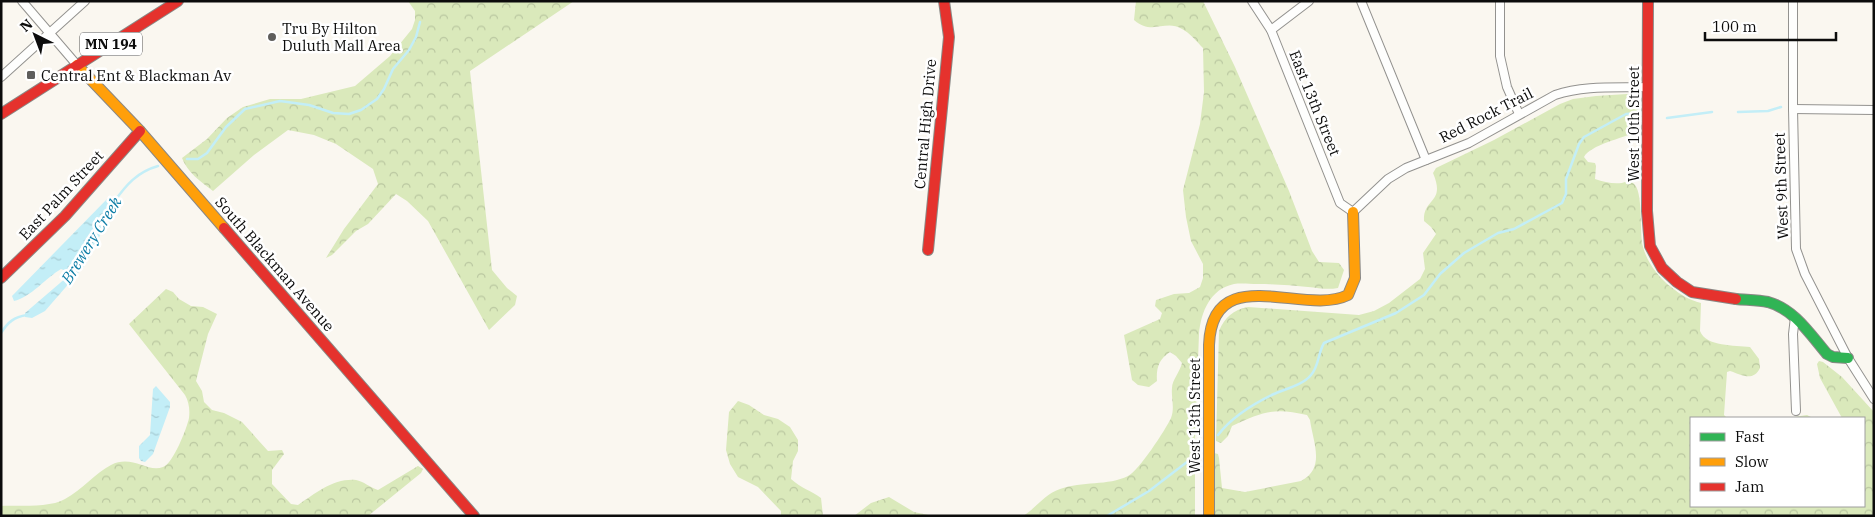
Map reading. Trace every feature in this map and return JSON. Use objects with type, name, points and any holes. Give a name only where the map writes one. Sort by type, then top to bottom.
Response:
[{"type":"main road","name":"MN 194","points":[[1,114],[178,1]]},
{"type":"main road","name":"Central High Drive","points":[[928,250],[949,37],[944,1]]},
{"type":"main road","name":"West 10th Street","points":[[1648,1],[1647,211],[1650,246],[1662,268],[1677,282],[1692,292],[1723,298],[1767,302],[1782,308],[1795,317]]},
{"type":"main road","name":"South Blackman Avenue","points":[[78,65],[140,131],[474,516]]},
{"type":"main road","name":"East Palm Street","points":[[1,278],[65,216],[140,131]]},
{"type":"main road","name":"West 13th Street","points":[[1209,516],[1209,338],[1214,316],[1224,305],[1244,296],[1327,300],[1343,298],[1348,294],[1354,280],[1352,236],[1354,212]]},
{"type":"main road","points":[[1795,317],[1827,354],[1833,357],[1848,358]]},
{"type":"street","name":"South Blackman Avenue","points":[[22,1],[78,65]]},
{"type":"street","points":[[1,77],[85,1]]},
{"type":"street","name":"East 13th Street","points":[[1252,1],[1271,30],[1340,203],[1354,212]]},
{"type":"street","points":[[1271,30],[1309,1]]},
{"type":"street","points":[[1361,1],[1426,160]]},
{"type":"street","points":[[1500,1],[1500,56],[1507,87],[1519,114]]},
{"type":"street","name":"West 9th Street","points":[[1793,1],[1792,109],[1796,249],[1805,274],[1848,358],[1874,399]]},
{"type":"street","name":"Red Rock Trail","points":[[1354,212],[1388,179],[1406,168],[1469,143],[1555,95],[1570,90],[1648,87]]},
{"type":"street","points":[[1792,109],[1874,110]]},
{"type":"street","points":[[1795,317],[1793,334],[1796,411]]},
{"type":"green space","points":[[408,1],[574,1],[470,71],[492,270],[507,288],[517,296],[515,305],[489,330],[428,221],[407,201],[396,194],[368,224],[356,231],[332,255],[326,258],[344,229],[378,184],[373,169],[336,144],[314,135],[288,130],[254,155],[213,191],[191,172],[182,158],[207,139],[227,118],[243,107],[270,99],[301,99],[355,86],[390,56],[412,29],[415,11]]},
{"type":"green space","points":[[1136,1],[1203,1],[1235,67],[1289,191],[1312,251],[1319,262],[1339,263],[1344,270],[1338,288],[1234,284],[1219,291],[1208,303],[1202,318],[1199,334],[1195,439],[1195,516],[1023,516],[1055,491],[1077,485],[1120,479],[1133,473],[1145,459],[1171,418],[1173,410],[1172,385],[1182,363],[1170,352],[1159,364],[1157,381],[1149,387],[1138,385],[1132,380],[1124,335],[1160,319],[1162,313],[1155,306],[1156,300],[1174,294],[1189,293],[1200,287],[1203,278],[1203,264],[1191,241],[1183,190],[1200,124],[1204,92],[1203,48],[1188,33],[1176,26],[1147,27],[1141,25],[1134,20]]},
{"type":"green space","points":[[1634,95],[1639,100],[1639,127],[1636,132],[1600,145],[1587,153],[1584,157],[1588,162],[1595,163],[1596,166],[1595,179],[1611,183],[1630,182],[1636,187],[1640,203],[1642,241],[1647,258],[1657,274],[1666,283],[1685,297],[1701,303],[1700,331],[1703,336],[1715,343],[1750,347],[1759,359],[1760,368],[1754,375],[1743,376],[1730,371],[1727,372],[1724,415],[1726,417],[1690,417],[1690,507],[1865,507],[1865,417],[1841,417],[1820,378],[1817,364],[1819,361],[1842,377],[1874,412],[1874,516],[1214,516],[1214,453],[1218,454],[1219,458],[1222,488],[1245,492],[1301,481],[1309,476],[1316,462],[1315,446],[1310,420],[1307,415],[1286,411],[1260,414],[1232,426],[1228,436],[1221,443],[1216,441],[1219,331],[1227,318],[1234,312],[1248,307],[1359,315],[1374,311],[1389,303],[1420,279],[1425,269],[1423,253],[1436,234],[1424,221],[1427,208],[1436,195],[1437,190],[1433,173],[1436,168],[1494,140],[1560,104],[1573,99]]},
{"type":"green space","points":[[166,289],[191,306],[203,307],[217,314],[208,334],[196,381],[202,391],[204,402],[212,410],[224,413],[242,422],[268,451],[282,450],[284,454],[272,470],[272,484],[291,504],[298,505],[318,491],[340,481],[356,480],[378,490],[418,466],[423,469],[421,473],[368,516],[1,516],[1,506],[43,505],[59,502],[77,491],[105,468],[119,462],[132,462],[157,468],[163,467],[171,459],[188,423],[189,406],[185,395],[129,324]]},
{"type":"green space","points":[[738,401],[749,405],[764,415],[778,419],[790,427],[798,440],[798,451],[793,461],[791,479],[821,498],[823,516],[781,516],[781,511],[758,487],[738,477],[730,464],[726,450],[729,412]]},
{"type":"green space","points":[[1807,415],[1811,417],[1794,417]]},
{"type":"green space","points":[[889,497],[914,512],[933,516],[854,516],[871,503]]},
{"type":"water","points":[[108,198],[117,202],[85,265],[45,311],[32,318],[25,317],[25,313],[67,277],[68,272],[61,269],[20,299],[14,301],[12,296]]},
{"type":"water","points":[[156,386],[170,402],[170,407],[153,454],[145,462],[139,458],[139,446],[150,435],[153,389]]},
{"type":"waterway","name":"Brewery Creek","points":[[187,159],[198,159],[207,153],[226,127],[245,109],[280,101],[309,105],[333,113],[349,114],[361,110],[377,99],[384,89],[393,69],[409,50],[416,37],[420,22]]},
{"type":"waterway","points":[[1738,112],[1768,111],[1781,107]]},
{"type":"waterway","points":[[1667,118],[1712,112]]},
{"type":"waterway","points":[[1218,435],[1230,422],[1251,407],[1308,378],[1316,368],[1324,343],[1396,313],[1424,295],[1440,274],[1464,253],[1498,233],[1514,229],[1562,203],[1566,194],[1566,179],[1579,144],[1584,137],[1626,114],[1638,113]]},
{"type":"waterway","name":"Brewery Creek","points":[[114,202],[133,180],[144,172],[158,166]]},
{"type":"waterway","name":"Brewery Creek","points":[[1,333],[12,321],[27,315]]},
{"type":"waterway","points":[[1107,516],[1149,491],[1187,462]]},
{"type":"traffic: fast","points":[[1736,299],[1764,301],[1777,305],[1794,316],[1827,354],[1833,357],[1848,358]]},
{"type":"traffic: slow","points":[[77,65],[140,131],[224,228]]},
{"type":"traffic: slow","points":[[1209,516],[1209,345],[1214,319],[1226,304],[1243,297],[1263,296],[1330,300],[1348,295],[1355,278],[1353,212]]},
{"type":"traffic: jam","points":[[1,114],[178,1]]},
{"type":"traffic: jam","points":[[928,250],[949,37],[944,1]]},
{"type":"traffic: jam","points":[[1648,1],[1647,211],[1650,246],[1662,268],[1677,282],[1692,292],[1736,299]]},
{"type":"traffic: jam","points":[[1,278],[65,216],[140,131]]},
{"type":"traffic: jam","points":[[224,228],[474,516]]},
{"type":"place","name":"Tru By Hilton Duluth Mall Area","points":[[272,37]]},
{"type":"place","name":"Central Ent & Blackman Av","points":[[31,75]]}]
